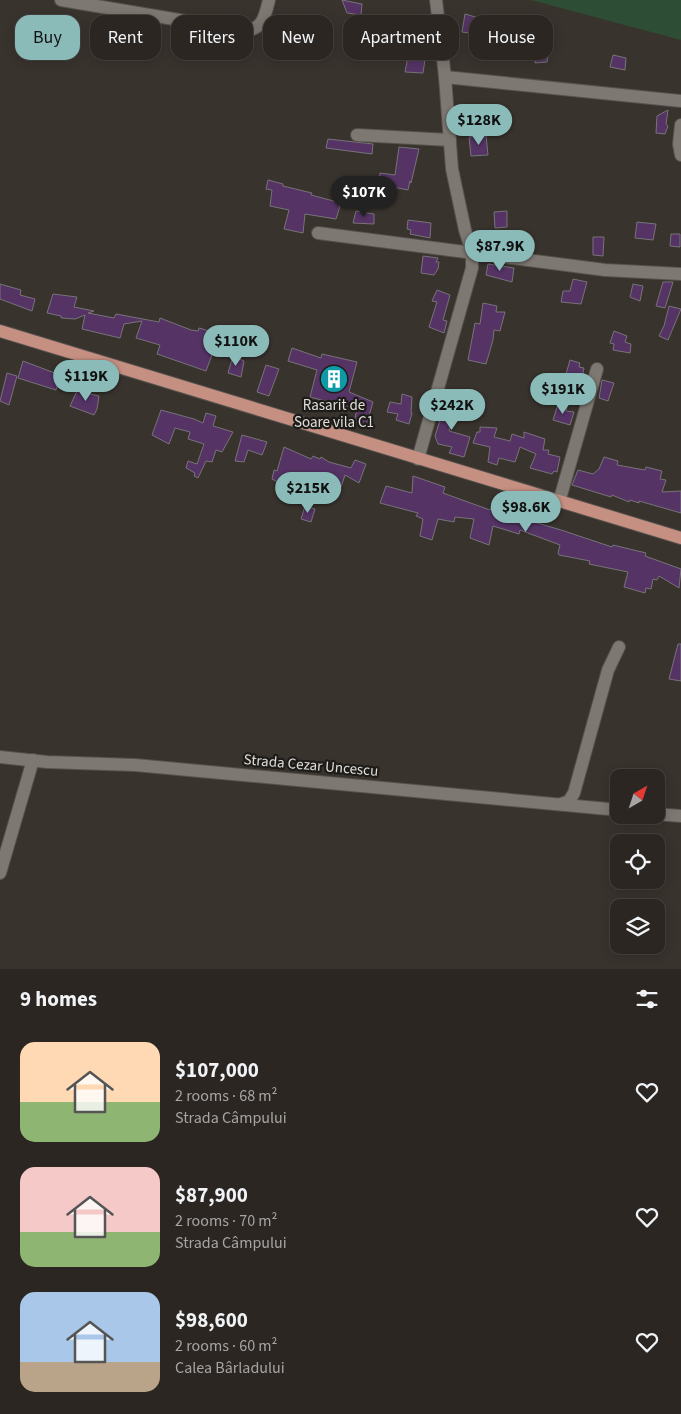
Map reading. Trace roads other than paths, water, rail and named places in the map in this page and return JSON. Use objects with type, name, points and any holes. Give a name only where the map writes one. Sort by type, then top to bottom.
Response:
[{"type":"main road","points":[[0,331],[681,538]]},
{"type":"street","points":[[61,0],[245,31],[254,30],[262,22],[269,0]]},
{"type":"street","points":[[418,459],[469,283],[472,252],[465,230],[452,169],[445,77],[436,0]]},
{"type":"street","points":[[445,77],[681,102]]},
{"type":"street","points":[[681,125],[678,144],[681,155]]},
{"type":"street","points":[[357,135],[450,140]]},
{"type":"street","points":[[318,233],[605,270],[681,274]]},
{"type":"street","points":[[559,502],[597,369]]},
{"type":"street","points":[[561,804],[570,800],[574,793],[608,670],[619,647]]},
{"type":"street","name":"Strada Cezar Uncescu","points":[[0,757],[135,766],[610,809]]},
{"type":"street","points":[[0,873],[33,760]]},
{"type":"street","points":[[665,815],[681,816]]},
{"type":"place","name":"Rasarit de Soare vila C1","points":[[334,379]]}]
